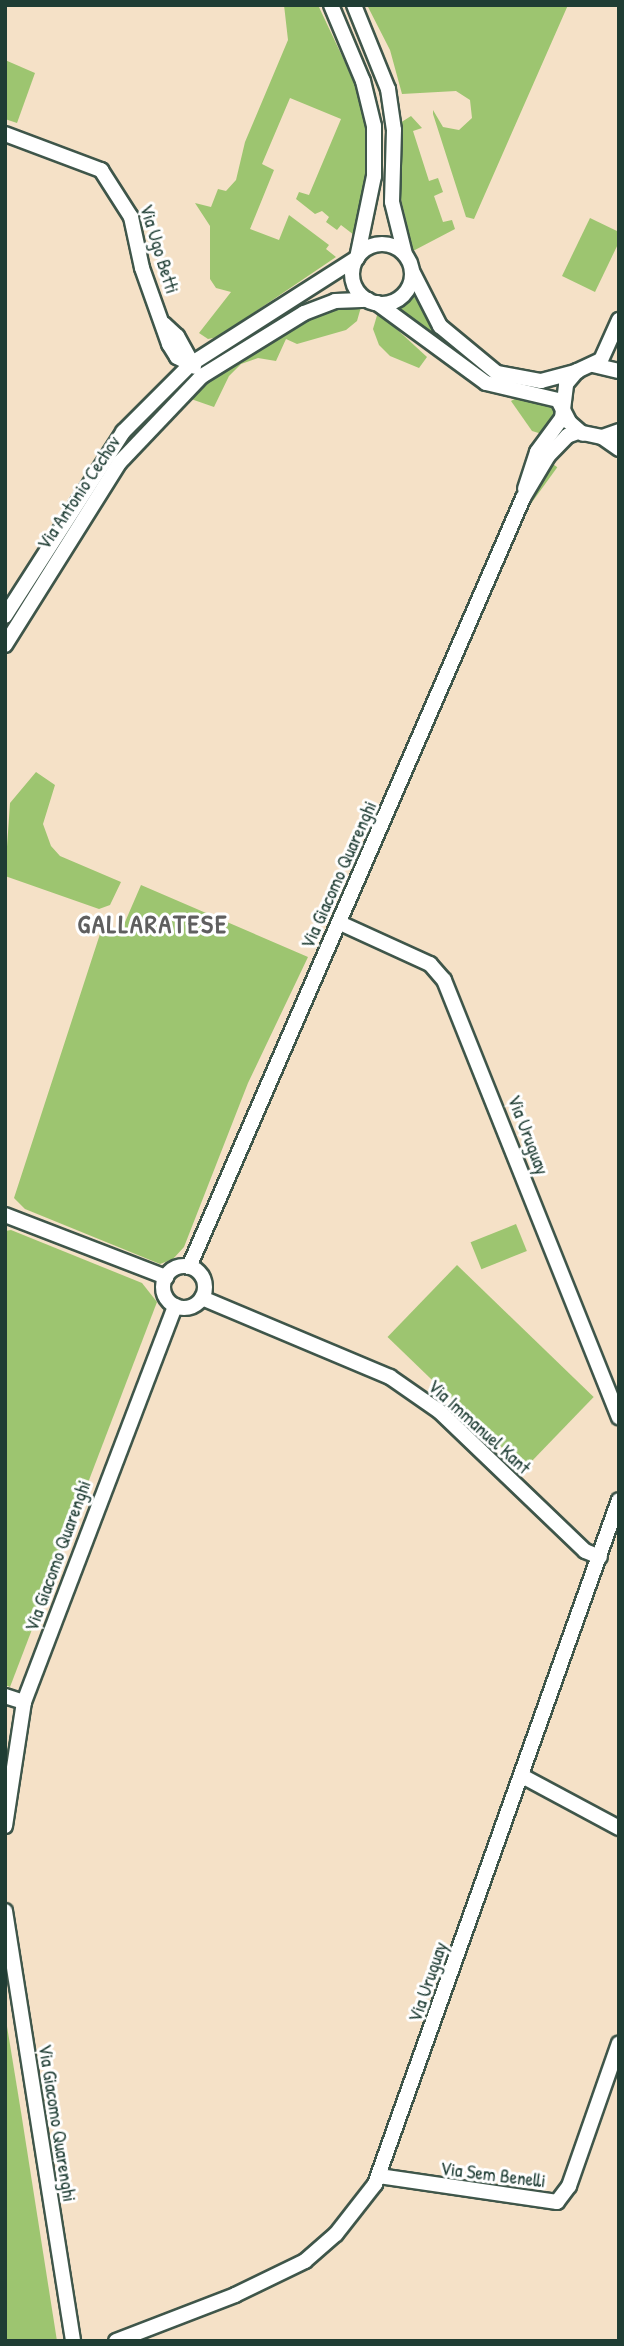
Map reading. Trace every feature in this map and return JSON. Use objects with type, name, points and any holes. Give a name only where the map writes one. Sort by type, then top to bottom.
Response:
[{"type":"street","points":[[331,5],[363,81],[374,126],[374,176],[353,280],[373,302],[472,376],[505,390],[554,398],[563,408],[569,422],[584,434],[602,437],[619,449]]},
{"type":"street","points":[[354,5],[388,89],[394,130],[393,202],[405,254],[440,326],[497,373],[541,381],[593,365],[604,355],[619,320]]},
{"type":"street","name":"Via Ugo Betti","points":[[5,134],[102,170],[131,217],[142,268],[173,353],[191,363]]},
{"type":"street","points":[[357,258],[365,249],[381,244],[405,254]]},
{"type":"street","name":"Via Antonio Cechov","points":[[5,616],[122,432],[191,363],[357,258]]},
{"type":"street","points":[[373,302],[402,296],[412,271]]},
{"type":"street","name":"Via Antonio Cechov","points":[[5,645],[120,462],[202,376],[304,313],[335,301],[373,302]]},
{"type":"street","points":[[191,363],[202,376]]},
{"type":"street","points":[[593,365],[619,371]]},
{"type":"street","name":"Via Giacomo Quarenghi","points":[[523,498],[529,468],[562,418],[564,388],[578,371]]},
{"type":"street","points":[[602,437],[619,431]]},
{"type":"street","name":"Via Giacomo Quarenghi","points":[[189,1267],[523,498],[553,449],[570,434],[584,434]]},
{"type":"street","name":"Via Uruguay","points":[[340,923],[430,964],[447,986],[619,1416]]},
{"type":"street","points":[[5,1215],[166,1277]]},
{"type":"street","points":[[189,1267],[203,1280],[202,1298],[187,1308],[175,1306],[166,1297],[166,1277],[176,1268],[189,1267]]},
{"type":"street","name":"Via Immanuel Kant","points":[[202,1298],[390,1377],[439,1411],[585,1551],[600,1557]]},
{"type":"street","name":"Via Giacomo Quarenghi","points":[[5,1826],[24,1702],[175,1306]]},
{"type":"street","name":"Via Uruguay","points":[[117,2341],[235,2295],[305,2261],[348,2221],[379,2176],[619,1500]]},
{"type":"street","points":[[5,1696],[24,1702]]},
{"type":"street","points":[[522,1776],[619,1828]]},
{"type":"street","name":"Via Giacomo Quarenghi","points":[[5,1911],[73,2341]]},
{"type":"street","name":"Via Sem Benelli","points":[[379,2176],[557,2202],[569,2186],[619,2043]]},
{"type":"green space","points":[[284,5],[318,5],[359,92],[368,138],[367,175],[358,226],[354,235],[341,225],[337,230],[326,222],[329,217],[322,211],[315,214],[296,199],[299,192],[309,195],[341,119],[290,98],[262,164],[274,170],[250,229],[279,240],[289,215],[329,245],[326,249],[336,257],[218,337],[208,339],[199,333],[231,292],[216,288],[210,279],[210,226],[195,203],[211,207],[218,189],[226,191],[236,180],[245,142],[288,40]]},
{"type":"green space","points":[[367,5],[568,5],[474,219],[466,217],[433,114],[433,110],[443,127],[459,130],[472,118],[470,100],[456,91],[402,94],[390,50]]},
{"type":"green space","points":[[5,60],[35,73],[17,123],[5,119]]},
{"type":"green space","points":[[411,116],[422,128],[413,131],[429,181],[438,178],[443,192],[434,196],[443,222],[452,220],[455,229],[413,251],[401,199],[400,123]]},
{"type":"green space","points":[[590,218],[619,232],[619,242],[595,292],[562,276]]},
{"type":"green space","points":[[414,296],[438,336],[460,355],[487,373],[545,385],[545,390],[486,376],[399,309]]},
{"type":"green space","points":[[361,307],[357,321],[346,330],[297,344],[286,339],[276,361],[258,358],[241,364],[229,376],[214,407],[191,399],[209,379],[302,322],[331,310]]},
{"type":"green space","points":[[378,312],[427,357],[419,368],[390,356],[379,345],[373,329]]},
{"type":"green space","points":[[518,397],[554,406],[555,414],[542,434],[532,431],[511,401]]},
{"type":"green space","points":[[550,462],[557,467],[531,504],[524,498]]},
{"type":"green space","points":[[36,772],[55,785],[43,824],[51,846],[60,856],[121,882],[110,905],[99,909],[5,876],[10,803]]},
{"type":"green space","points":[[141,885],[308,957],[248,1083],[184,1247],[173,1259],[160,1264],[25,1209],[14,1198],[100,934],[122,929]]},
{"type":"green space","points":[[516,1224],[527,1251],[481,1269],[471,1242]]},
{"type":"green space","points":[[11,1230],[142,1283],[157,1302],[10,1687],[5,1685],[5,1231]]},
{"type":"green space","points":[[457,1265],[594,1397],[524,1469],[388,1337]]},
{"type":"green space","points":[[5,2014],[21,2112],[57,2341],[5,2341]]},
{"type":"district","name":"GALLARATESE","points":[[153,924]]}]
